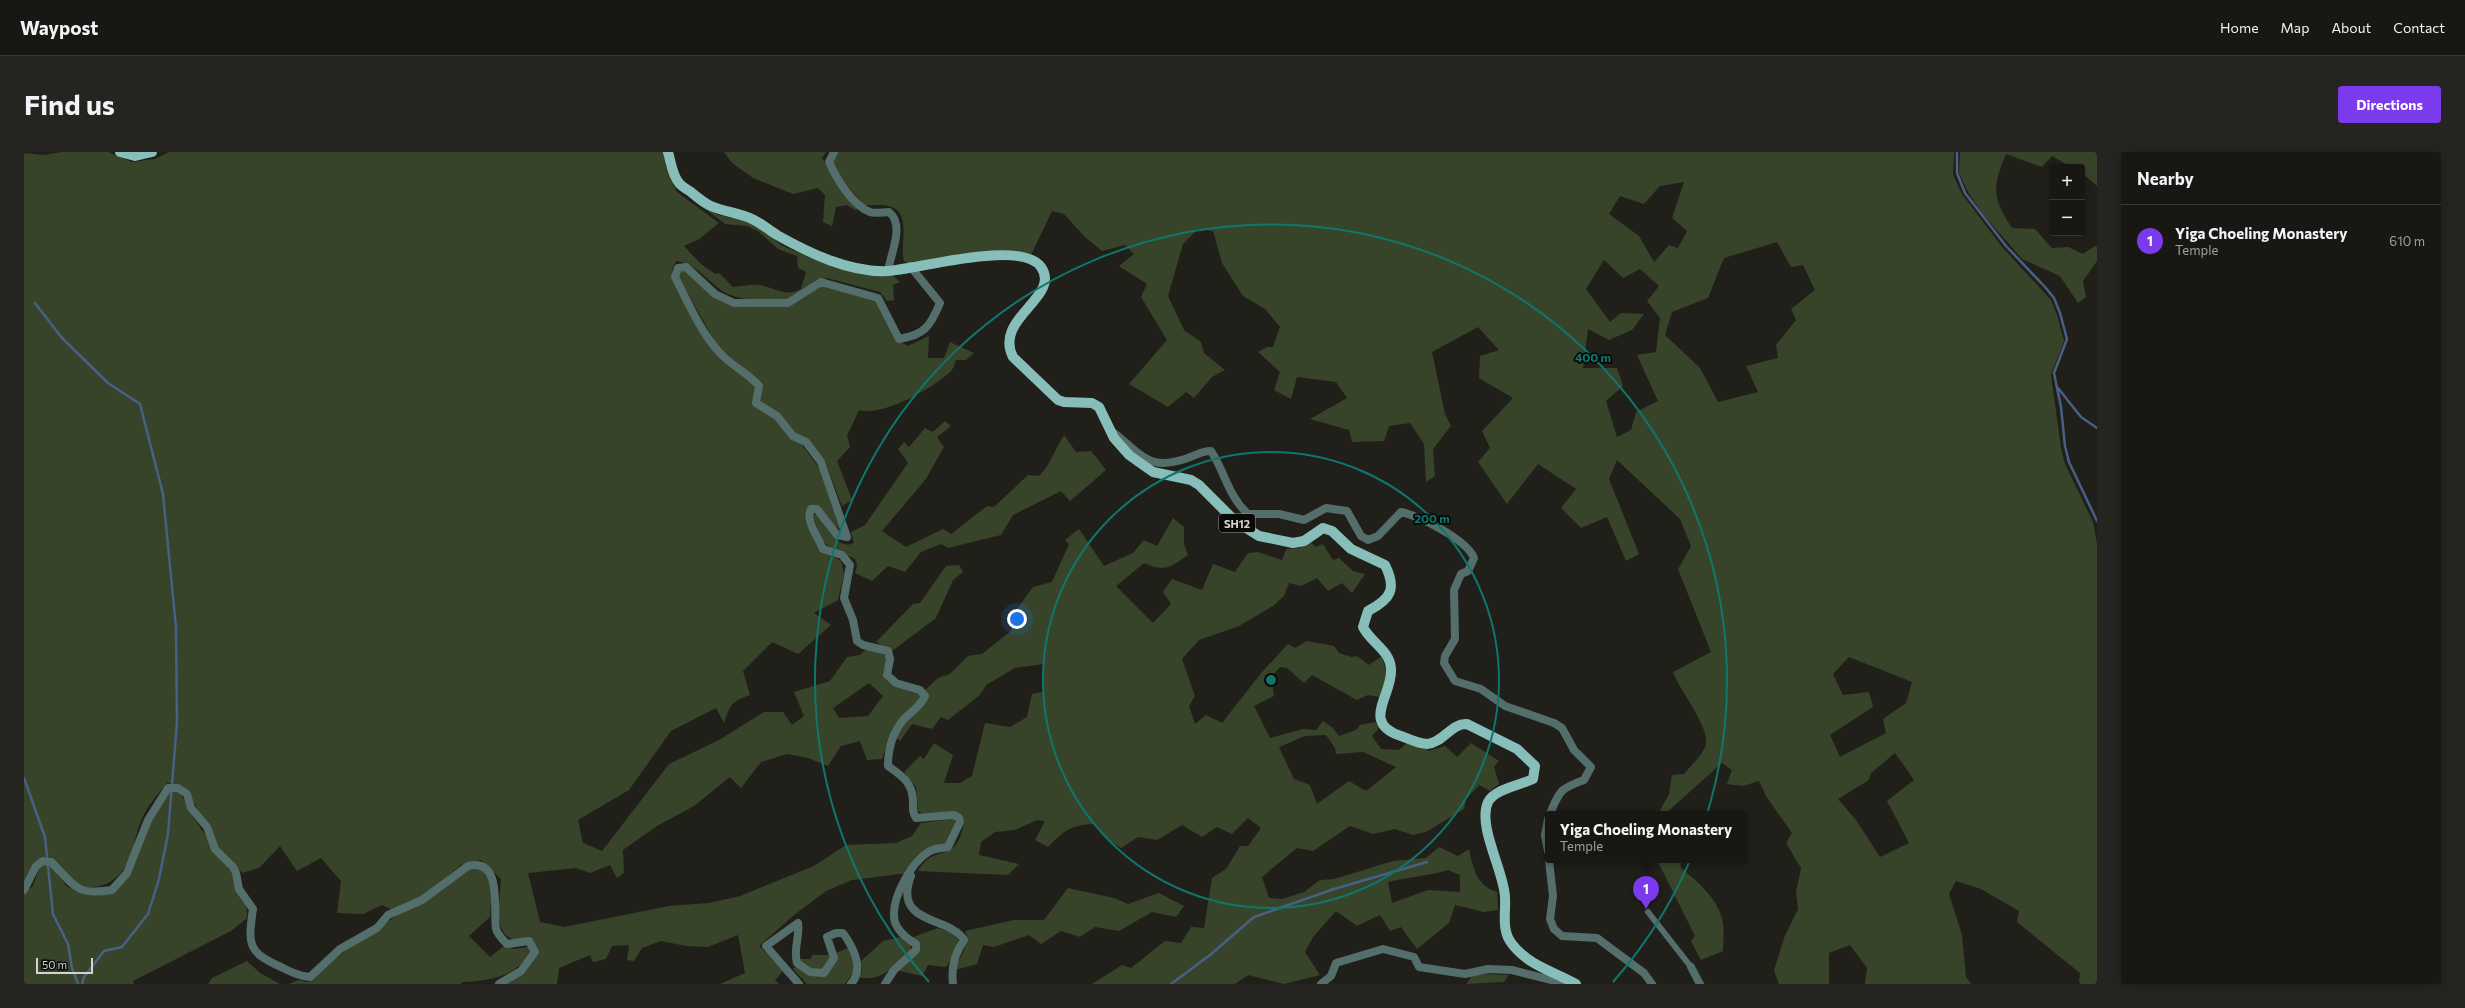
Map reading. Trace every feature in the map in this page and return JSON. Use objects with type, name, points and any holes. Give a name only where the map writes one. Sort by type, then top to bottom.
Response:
[{"type":"main road","points":[[120,152],[135,156],[152,152]]},
{"type":"main road","name":"SH12","points":[[668,152],[673,174],[679,184],[710,206],[753,219],[800,247],[860,270],[888,271],[910,266],[1004,255],[1023,257],[1037,263],[1045,275],[1044,285],[1041,292],[1019,316],[1009,342],[1010,350],[1013,357],[1058,400],[1064,402],[1092,403],[1099,407],[1114,438],[1129,455],[1153,472],[1191,480],[1199,485],[1235,522],[1255,534],[1282,543],[1293,544],[1304,540],[1323,528],[1332,531],[1351,549],[1385,565],[1392,583],[1392,589],[1380,604],[1368,611],[1363,627],[1368,637],[1384,650],[1392,670],[1381,714],[1385,729],[1391,733],[1426,744],[1435,742],[1461,723],[1467,724],[1517,749],[1535,766],[1533,779],[1494,795],[1486,808],[1485,815],[1490,840],[1505,896],[1505,935],[1512,945],[1537,966],[1576,984]]},
{"type":"street","points":[[834,152],[829,162],[836,178],[862,209],[872,213],[889,212],[895,218],[898,227],[888,271]]},
{"type":"street","points":[[885,984],[894,970],[916,950],[916,944],[899,930],[894,916],[899,893],[905,877],[922,857],[932,850],[948,847],[960,822],[959,818],[954,815],[916,818],[913,814],[911,786],[902,776],[888,766],[888,753],[894,732],[905,719],[920,706],[925,696],[920,690],[896,683],[887,674],[890,659],[888,651],[863,645],[857,641],[853,620],[844,598],[850,565],[842,555],[823,549],[809,520],[809,513],[811,509],[817,509],[837,535],[847,537],[820,462],[806,442],[793,436],[777,416],[756,403],[759,386],[751,376],[735,369],[718,352],[675,277],[678,268],[686,267],[715,294],[734,303],[788,303],[821,282],[839,285],[878,298],[899,339],[916,336],[922,332],[932,322],[940,303],[910,266]]},
{"type":"street","points":[[1110,430],[1142,458],[1154,464],[1185,459],[1203,451],[1211,451],[1232,495],[1238,505],[1248,514],[1279,514],[1304,520],[1326,508],[1335,508],[1347,511],[1361,536],[1368,540],[1378,536],[1401,512],[1417,518],[1462,543],[1471,551],[1474,558],[1468,571],[1461,574],[1454,590],[1455,639],[1445,656],[1444,662],[1455,681],[1481,689],[1505,706],[1554,722],[1562,728],[1574,750],[1591,767],[1584,780],[1566,786],[1557,795],[1551,811]]},
{"type":"street","points":[[24,890],[36,866],[43,861],[51,862],[68,883],[78,889],[101,892],[112,890],[127,873],[148,820],[158,801],[168,788],[178,788],[187,794],[191,808],[207,827],[215,850],[236,873],[239,889],[252,909],[249,933],[251,945],[259,957],[301,976],[310,977],[340,949],[377,928],[388,915],[422,900],[468,866],[476,864],[487,869],[494,883],[496,930],[506,944],[529,942],[535,952],[521,971],[499,984]]},
{"type":"street","points":[[1549,863],[1553,896],[1550,920],[1554,929],[1562,936],[1597,938],[1644,973],[1652,984]]},
{"type":"street","points":[[914,867],[908,884],[909,900],[918,915],[960,933],[964,940],[959,947],[951,972],[953,984]]},
{"type":"street","points":[[1648,912],[1691,967],[1700,984]]},
{"type":"street","points":[[799,984],[766,946],[798,923],[799,934],[794,952],[797,963],[810,972],[824,973],[831,965],[834,958],[827,937],[836,933],[843,933],[852,946],[858,961],[854,980],[851,984]]},
{"type":"street","points":[[1321,984],[1330,976],[1336,963],[1383,949],[1414,957],[1419,967],[1465,974],[1488,969],[1512,970],[1567,984]]},
{"type":"green space","points":[[62,152],[108,152],[132,162],[155,159],[169,152],[665,152],[670,178],[677,192],[719,223],[699,239],[684,246],[701,264],[715,274],[719,273],[733,287],[759,285],[785,292],[796,291],[801,289],[806,272],[798,268],[797,256],[778,249],[758,231],[747,226],[725,224],[699,204],[719,215],[753,222],[781,245],[813,259],[863,273],[889,272],[900,282],[893,285],[894,300],[887,301],[880,292],[827,278],[815,282],[790,299],[770,302],[745,299],[729,295],[689,265],[676,261],[672,270],[674,279],[710,346],[728,366],[755,386],[755,407],[775,418],[800,442],[819,468],[841,530],[834,526],[822,511],[807,512],[819,548],[841,561],[844,574],[838,600],[814,613],[831,625],[798,654],[772,642],[743,671],[750,695],[739,699],[732,704],[724,723],[716,708],[671,731],[629,790],[578,820],[583,843],[602,851],[669,764],[719,740],[764,712],[783,712],[792,725],[804,716],[794,692],[830,681],[847,657],[860,655],[867,648],[886,653],[887,663],[883,673],[887,681],[919,692],[923,697],[892,731],[882,759],[867,760],[860,741],[841,746],[828,766],[808,758],[787,754],[761,762],[741,788],[730,777],[694,806],[657,826],[623,850],[624,873],[617,878],[610,865],[590,873],[576,868],[528,873],[540,922],[564,927],[669,906],[709,903],[740,896],[814,866],[846,845],[896,843],[912,836],[921,823],[955,819],[956,826],[946,846],[933,846],[907,873],[852,880],[826,891],[794,915],[759,946],[784,970],[775,980],[779,984],[720,984],[745,973],[738,935],[708,947],[686,946],[661,941],[642,948],[634,961],[627,960],[629,945],[612,946],[606,959],[593,962],[590,955],[559,968],[557,984],[503,984],[532,963],[530,939],[517,940],[508,937],[503,931],[499,912],[501,879],[481,860],[461,865],[418,900],[393,910],[382,905],[363,914],[337,913],[341,881],[321,858],[297,871],[280,846],[259,868],[242,873],[216,844],[187,790],[181,785],[167,783],[152,801],[143,816],[138,828],[130,859],[120,874],[107,884],[90,887],[76,884],[52,859],[47,856],[34,862],[24,881],[24,153],[44,155]],"holes":[[[869,683],[883,696],[868,716],[839,718],[833,708]]]},
{"type":"green space","points":[[724,152],[826,152],[822,158],[858,212],[847,205],[836,207],[832,226],[823,222],[825,195],[818,188],[793,194],[753,178],[732,163]]},
{"type":"green space","points":[[837,152],[1954,152],[1953,175],[1962,194],[2003,248],[2051,300],[2064,341],[2051,375],[2061,448],[2065,464],[2093,522],[2097,544],[2097,984],[2081,984],[2079,981],[2080,973],[2017,922],[2019,911],[1981,889],[1956,881],[1949,894],[1962,935],[1966,977],[1971,984],[1865,984],[1867,968],[1850,945],[1829,953],[1829,984],[1779,984],[1774,970],[1784,938],[1798,909],[1796,892],[1801,868],[1786,843],[1792,833],[1766,796],[1759,781],[1743,786],[1727,784],[1732,770],[1722,763],[1668,811],[1660,811],[1669,794],[1672,775],[1684,774],[1701,754],[1705,747],[1706,740],[1700,721],[1676,680],[1673,672],[1711,652],[1678,569],[1691,546],[1680,519],[1617,460],[1609,479],[1639,554],[1626,561],[1607,517],[1581,528],[1561,508],[1576,489],[1538,464],[1507,504],[1478,462],[1490,448],[1482,431],[1513,398],[1479,378],[1480,356],[1499,350],[1478,327],[1432,352],[1445,414],[1451,426],[1433,449],[1435,476],[1426,482],[1424,444],[1410,423],[1389,426],[1384,441],[1352,442],[1349,430],[1310,419],[1347,398],[1336,382],[1297,377],[1291,399],[1274,390],[1280,372],[1258,352],[1267,347],[1273,347],[1280,327],[1265,309],[1243,296],[1222,263],[1213,231],[1198,229],[1183,244],[1168,296],[1184,330],[1201,342],[1204,353],[1225,370],[1212,377],[1194,398],[1186,392],[1168,407],[1129,384],[1167,340],[1141,297],[1147,284],[1119,266],[1134,254],[1125,245],[1102,251],[1085,237],[1064,214],[1052,211],[1031,255],[969,255],[907,263],[904,261],[903,254],[904,230],[901,215],[896,209],[889,206],[864,205],[839,176],[832,161]],"holes":[[[1684,182],[1672,218],[1687,231],[1678,248],[1669,245],[1654,262],[1639,236],[1609,214],[1620,196],[1644,204],[1660,186]],[[1777,242],[1791,267],[1803,265],[1815,290],[1791,309],[1796,320],[1776,345],[1778,358],[1746,366],[1758,392],[1718,402],[1700,368],[1665,335],[1672,312],[1708,298],[1724,258]],[[1604,260],[1623,278],[1640,269],[1659,286],[1647,301],[1660,318],[1656,352],[1637,355],[1658,401],[1636,412],[1631,430],[1617,437],[1606,401],[1623,386],[1617,368],[1583,368],[1588,329],[1609,340],[1632,330],[1644,314],[1621,313],[1610,322],[1586,289]],[[1849,657],[1912,682],[1906,703],[1883,719],[1886,733],[1840,757],[1830,735],[1873,707],[1869,692],[1843,695],[1833,674]],[[1895,753],[1914,780],[1887,801],[1909,843],[1880,857],[1856,820],[1838,799],[1869,780],[1871,773]]]},
{"type":"green space","points":[[1960,152],[2097,152],[2097,186],[2085,176],[2085,164],[2066,164],[2052,156],[2042,167],[2006,154],[2001,165],[1996,184],[1998,200],[2005,218],[2012,228],[2035,229],[2052,248],[2068,247],[2083,254],[2095,246],[2097,247],[2097,261],[2083,281],[2086,297],[2078,303],[2060,276],[2022,259],[1982,213],[1968,192],[1959,173]]},
{"type":"green space","points":[[681,270],[685,270],[724,302],[791,304],[823,285],[877,301],[892,333],[902,343],[908,346],[929,336],[928,358],[944,358],[950,342],[974,353],[966,360],[956,360],[952,370],[943,378],[907,400],[881,409],[869,411],[859,410],[847,436],[850,447],[837,461],[852,500],[842,506],[825,461],[816,449],[808,440],[793,432],[761,401],[762,385],[732,363],[718,347],[678,276]]},
{"type":"green space","points":[[945,421],[951,426],[937,437],[944,447],[926,479],[882,531],[906,547],[943,529],[951,534],[987,506],[994,507],[1028,475],[1039,476],[1050,461],[1064,435],[1076,452],[1091,451],[1106,470],[1070,501],[1061,491],[1013,515],[1001,535],[948,548],[941,544],[921,552],[905,572],[888,566],[872,581],[855,573],[857,565],[855,559],[828,546],[822,540],[814,519],[814,514],[818,515],[838,541],[848,545],[854,543],[851,532],[865,525],[908,463],[898,449],[904,442],[909,447],[925,428],[933,432]]},
{"type":"green space","points":[[1173,518],[1184,527],[1184,544],[1188,555],[1171,566],[1162,568],[1144,563],[1116,586],[1153,623],[1171,604],[1163,592],[1172,579],[1202,590],[1213,564],[1235,572],[1248,553],[1258,552],[1282,560],[1286,549],[1299,548],[1309,541],[1316,547],[1323,544],[1333,560],[1339,558],[1353,571],[1365,574],[1352,593],[1342,583],[1328,591],[1317,578],[1301,586],[1289,583],[1284,596],[1273,606],[1239,626],[1199,640],[1182,659],[1195,696],[1189,706],[1195,724],[1206,715],[1222,723],[1262,672],[1288,644],[1295,648],[1307,641],[1334,646],[1339,653],[1352,657],[1357,656],[1369,665],[1382,656],[1387,675],[1380,697],[1368,695],[1357,700],[1312,675],[1304,683],[1287,668],[1280,667],[1271,677],[1274,696],[1254,706],[1270,738],[1303,729],[1316,730],[1323,721],[1333,728],[1339,736],[1356,730],[1360,725],[1375,722],[1379,728],[1372,736],[1381,749],[1399,750],[1408,742],[1426,747],[1428,751],[1445,746],[1457,757],[1471,743],[1499,761],[1494,767],[1499,784],[1490,791],[1479,785],[1466,799],[1464,809],[1426,832],[1413,835],[1395,829],[1373,834],[1350,826],[1313,851],[1297,848],[1262,877],[1269,898],[1282,899],[1304,892],[1320,880],[1334,879],[1393,861],[1426,858],[1439,847],[1458,856],[1469,849],[1474,870],[1480,881],[1485,886],[1497,892],[1498,910],[1484,912],[1455,905],[1449,923],[1417,949],[1401,927],[1390,931],[1380,915],[1357,926],[1336,911],[1313,937],[1305,952],[1320,975],[1284,984],[1248,975],[1235,984],[1092,984],[1122,965],[1131,968],[1165,941],[1181,943],[1191,927],[1204,928],[1212,878],[1226,869],[1240,846],[1248,846],[1261,828],[1248,818],[1232,834],[1217,827],[1202,837],[1182,825],[1157,840],[1138,837],[1121,848],[1104,837],[1095,824],[1074,827],[1059,836],[1048,847],[1035,840],[1045,821],[1037,820],[1015,830],[995,832],[981,842],[979,855],[1019,864],[1008,875],[918,871],[925,862],[932,857],[946,852],[957,844],[961,835],[964,821],[960,815],[923,814],[918,811],[916,787],[904,772],[920,756],[924,759],[934,743],[953,755],[944,783],[960,783],[972,776],[985,723],[1010,727],[1027,717],[1032,694],[1043,692],[1044,664],[1015,668],[986,685],[980,695],[948,720],[941,717],[932,729],[912,724],[900,741],[896,737],[925,690],[938,678],[950,674],[968,656],[982,654],[1011,631],[1017,609],[1033,587],[1052,582],[1069,544],[1065,540],[1079,529],[1104,566],[1133,553],[1144,540],[1157,546]],"holes":[[[1326,735],[1335,748],[1336,754],[1363,752],[1396,767],[1366,791],[1349,781],[1317,804],[1310,785],[1294,779],[1279,747],[1305,736]],[[1448,870],[1460,875],[1460,892],[1428,890],[1392,903],[1388,882]]]},
{"type":"green space","points":[[959,565],[963,572],[953,580],[936,618],[892,651],[876,642],[913,604],[920,603],[946,566]]},
{"type":"green space","points":[[169,791],[178,791],[181,794],[195,820],[228,867],[243,894],[247,907],[247,918],[231,931],[133,981],[134,984],[24,984],[24,893],[33,886],[40,866],[44,863],[53,865],[66,886],[76,891],[117,887],[135,863],[152,818]]},
{"type":"green space","points":[[1658,863],[1680,863],[1681,868],[1706,890],[1720,912],[1724,931],[1723,951],[1701,960],[1691,941],[1695,936]]},
{"type":"green space","points":[[471,868],[477,868],[487,873],[492,887],[490,917],[469,936],[490,957],[504,946],[514,949],[528,947],[531,952],[518,967],[492,979],[462,982],[461,984],[289,984],[299,980],[308,982],[354,943]]},
{"type":"green space","points":[[1068,888],[1114,898],[1128,904],[1159,893],[1184,906],[1176,917],[1152,912],[1119,931],[1095,927],[1080,937],[1061,931],[1041,944],[1029,935],[994,947],[983,945],[977,964],[955,970],[966,945],[967,940],[965,931],[1014,920],[1044,920]]},
{"type":"green space","points":[[938,928],[954,934],[959,941],[953,958],[946,967],[928,965],[922,976],[897,970],[918,953],[911,938]]},
{"type":"green space","points":[[900,937],[911,945],[911,950],[894,967],[881,975],[874,977],[858,977],[862,972],[861,961],[883,941]]},
{"type":"green space","points":[[850,947],[855,970],[845,984],[807,984],[793,969],[797,966],[819,975],[836,953]]},
{"type":"green space","points":[[812,955],[831,955],[824,969],[810,969],[798,959],[811,959]]},
{"type":"green space","points":[[247,961],[260,973],[280,984],[208,984],[212,978]]},
{"type":"green space","points":[[1485,974],[1509,975],[1504,982],[1466,984],[1472,976]]},
{"type":"waterway","points":[[1957,152],[1957,173],[1965,193],[2006,246],[2054,298],[2060,313],[2067,339],[2054,373],[2061,407],[2065,446],[2069,462],[2097,521]]},
{"type":"waterway","points":[[35,303],[62,338],[108,383],[140,404],[163,494],[176,628],[177,722],[168,834],[159,879],[148,914],[122,947],[104,951],[84,977],[82,984]]},
{"type":"waterway","points":[[2058,388],[2081,417],[2097,428]]},
{"type":"waterway","points":[[24,778],[45,837],[53,914],[68,944],[72,968],[78,984]]},
{"type":"waterway","points":[[1171,984],[1210,955],[1254,917],[1334,889],[1427,862]]},
{"type":"place","name":"Yiga Choeling Monastery","points":[[1646,909]]}]
